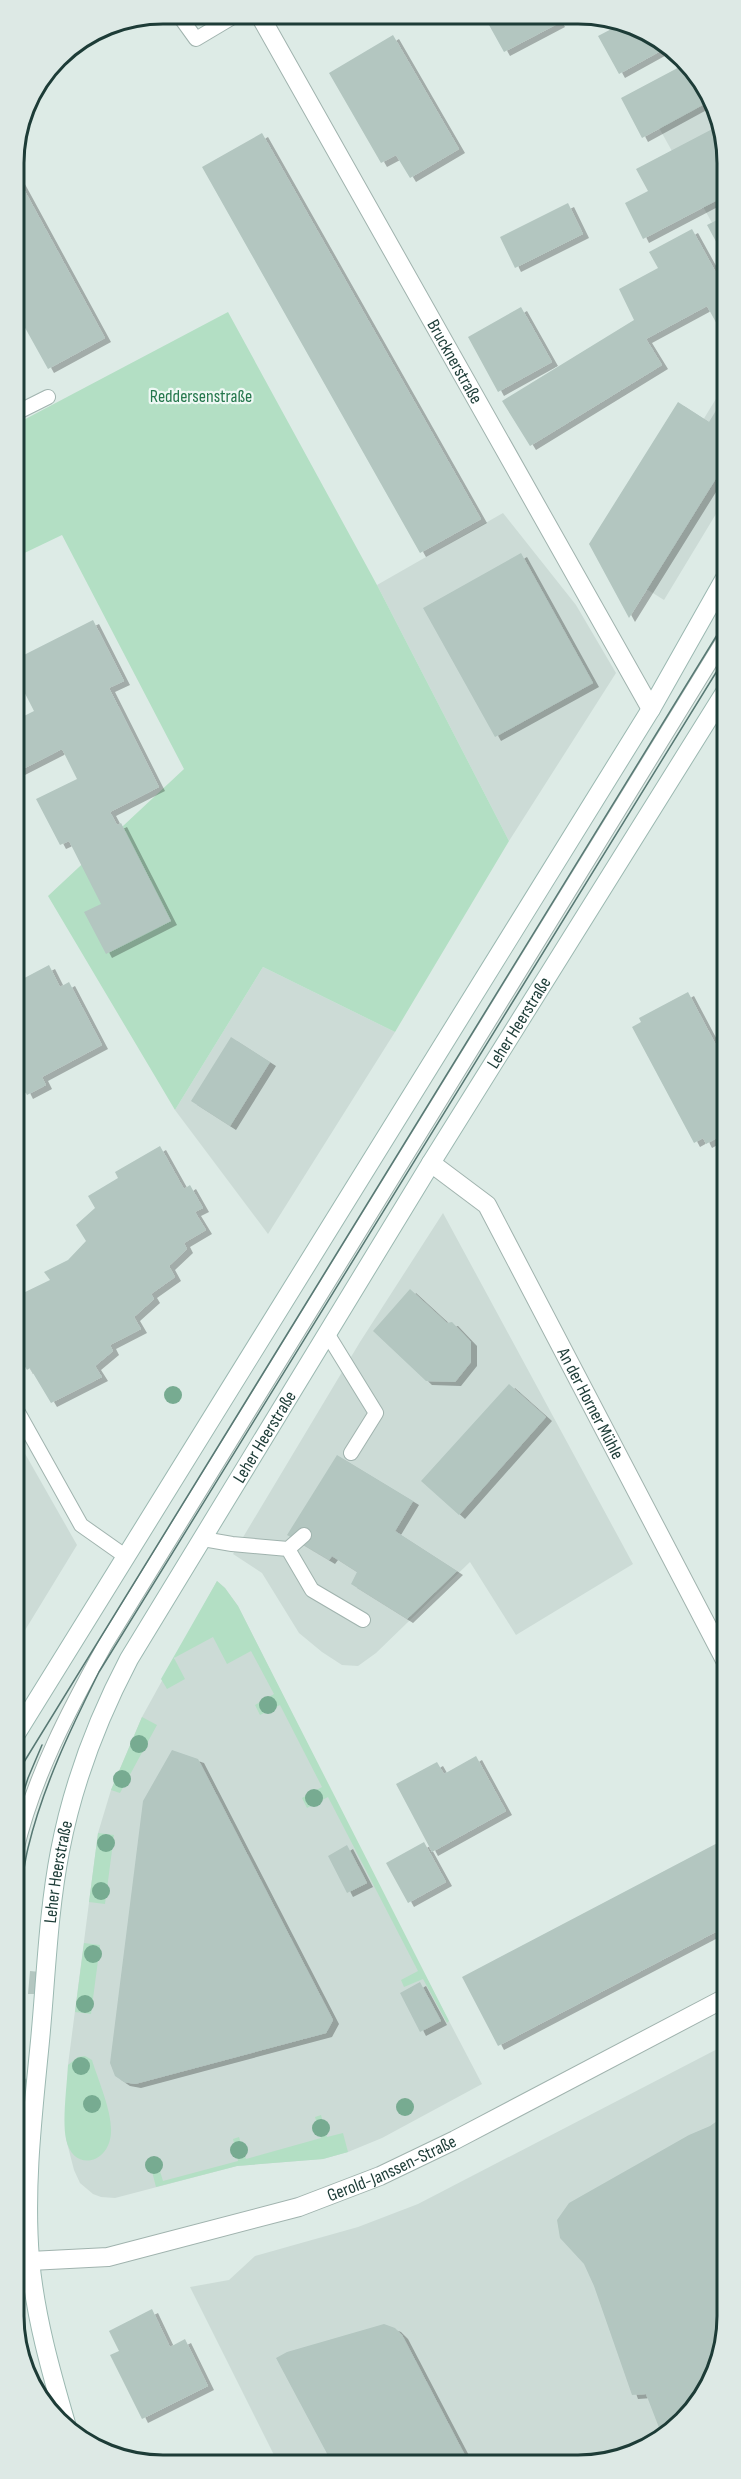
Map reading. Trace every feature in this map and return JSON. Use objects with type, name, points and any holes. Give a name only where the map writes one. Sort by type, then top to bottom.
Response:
[{"type":"main road","name":"Brucknerstraße","points":[[265,24],[651,709]]},
{"type":"main road","points":[[24,1721],[651,709],[717,592]]},
{"type":"main road","name":"Leher Heerstraße","points":[[24,2228],[55,1885],[66,1824],[89,1748],[114,1689],[129,1659],[431,1163],[717,705]]},
{"type":"main road","name":"An der Horner Mühle","points":[[431,1163],[487,1205],[717,1645]]},
{"type":"main road","name":"Gerold-Janssen-Straße","points":[[24,2262],[108,2257],[299,2207],[380,2176],[455,2140],[717,2002]]},
{"type":"main road","name":"Leher Heerstraße","points":[[24,2272],[63,2412]]},
{"type":"lane","points":[[185,24],[196,39],[221,24]]},
{"type":"lane","points":[[24,409],[48,396]]},
{"type":"lane","points":[[24,1826],[42,1771],[72,1704],[105,1645],[717,651]]},
{"type":"lane","points":[[328,1335],[376,1413],[351,1454]]},
{"type":"lane","points":[[24,1423],[81,1525],[125,1556]]},
{"type":"lane","points":[[203,1539],[288,1549],[304,1534]]},
{"type":"lane","points":[[288,1549],[312,1590],[363,1620]]},
{"type":"shaded area","points":[[688,78],[703,101],[710,118],[717,154],[717,232],[644,101]]},
{"type":"shaded area","points":[[717,397],[717,512],[664,600],[613,568]]},
{"type":"shaded area","points":[[503,513],[576,605],[616,673],[509,841],[377,585]]},
{"type":"shaded area","points":[[263,967],[395,1032],[268,1234],[175,1110]]},
{"type":"shaded area","points":[[443,1213],[633,1564],[516,1635],[470,1562],[376,1653],[358,1666],[342,1665],[299,1633],[262,1573],[233,1554],[360,1342]]},
{"type":"shaded area","points":[[24,1452],[77,1545],[24,1632]]},
{"type":"shaded area","points":[[217,1581],[238,1606],[393,1914],[482,2084],[382,2138],[348,2152],[323,2159],[237,2166],[115,2198],[101,2197],[93,2194],[80,2183],[66,2139],[68,2065],[98,1833],[111,1790],[142,1717]]},
{"type":"shaded area","points":[[717,2049],[717,2325],[714,2343],[710,2361],[688,2401],[670,2421],[648,2436],[614,2450],[587,2455],[274,2455],[190,2287],[229,2280],[255,2256],[358,2227],[418,2204]]},
{"type":"green space","name":"Reddersenstraße","points":[[228,312],[377,585],[509,841],[395,1032],[263,967],[175,1110],[48,896],[184,769],[62,535],[24,553],[24,420]]},
{"type":"green space","points":[[217,1581],[238,1606],[449,2021],[447,2023],[423,1979],[404,1987],[401,1980],[418,1971],[328,1797],[307,1808],[302,1798],[322,1787],[280,1705],[260,1715],[255,1705],[274,1694],[251,1651],[227,1664],[213,1637],[174,1658],[185,1679],[167,1689],[161,1679]]},
{"type":"green space","points":[[142,1717],[157,1725],[120,1793],[111,1790]]},
{"type":"green space","points":[[98,1833],[114,1835],[105,1904],[89,1902]]},
{"type":"green space","points":[[84,1943],[100,1945],[91,2014],[75,2012]]},
{"type":"green space","points":[[85,2056],[92,2060],[111,2124],[109,2143],[105,2151],[91,2160],[76,2157],[70,2150],[65,2131],[68,2065],[78,2057]]},
{"type":"green space","points":[[321,2115],[327,2137],[343,2133],[348,2152],[323,2159],[237,2166],[156,2187],[149,2160],[156,2158],[163,2181],[238,2161],[233,2139],[239,2137],[246,2159],[321,2138],[315,2117]]},
{"type":"building","points":[[488,24],[557,24],[504,52]]},
{"type":"building","points":[[612,29],[623,31],[660,51],[619,74],[598,36]]},
{"type":"building","points":[[393,35],[459,149],[410,178],[396,155],[381,163],[329,73]]},
{"type":"building","points":[[678,68],[688,78],[704,104],[642,138],[621,98]]},
{"type":"building","points":[[712,129],[717,154],[717,200],[643,239],[625,203],[648,191],[636,169]]},
{"type":"building","points":[[262,133],[481,519],[420,553],[202,167]]},
{"type":"building","points":[[24,189],[105,338],[48,369],[24,326]]},
{"type":"building","points":[[568,203],[583,234],[515,268],[500,237]]},
{"type":"building","points":[[717,220],[717,243],[707,225]]},
{"type":"building","points":[[692,229],[717,274],[717,324],[707,306],[646,339],[662,365],[530,446],[502,401],[634,320],[619,289],[658,268],[649,252]]},
{"type":"building","points":[[521,307],[552,362],[498,392],[468,337]]},
{"type":"building","points":[[678,402],[709,422],[717,409],[717,477],[629,618],[589,544]]},
{"type":"building","points":[[521,553],[593,683],[495,737],[423,608]]},
{"type":"building","points":[[93,620],[124,681],[109,688],[159,787],[110,812],[117,825],[121,823],[171,921],[106,954],[84,912],[101,904],[69,841],[60,845],[36,799],[77,779],[62,749],[24,768],[24,716],[34,711],[24,692],[24,655]]},
{"type":"building","points":[[49,965],[60,987],[69,982],[102,1045],[42,1077],[46,1085],[27,1095],[24,1089],[24,978]]},
{"type":"building","points":[[688,992],[717,1047],[717,1138],[706,1144],[703,1138],[694,1143],[632,1027],[641,1022],[639,1018]]},
{"type":"building","points":[[231,1037],[270,1062],[230,1126],[191,1101]]},
{"type":"building","points":[[160,1146],[184,1189],[190,1185],[203,1208],[195,1212],[206,1230],[184,1243],[187,1249],[169,1266],[175,1277],[151,1294],[154,1299],[134,1317],[141,1329],[110,1345],[113,1351],[95,1366],[102,1377],[51,1403],[30,1368],[27,1370],[24,1365],[24,1293],[50,1280],[44,1272],[68,1260],[86,1241],[76,1225],[95,1208],[88,1196],[118,1178],[115,1172]]},
{"type":"building","points":[[410,1289],[447,1323],[452,1322],[471,1342],[471,1362],[455,1382],[426,1381],[373,1331]]},
{"type":"building","points":[[509,1384],[546,1417],[459,1515],[421,1481]]},
{"type":"building","points":[[337,1455],[413,1501],[395,1531],[457,1571],[407,1619],[351,1584],[357,1572],[332,1556],[329,1560],[287,1535]]},
{"type":"building","points":[[172,1750],[198,1759],[333,2020],[326,2033],[135,2084],[124,2082],[115,2076],[110,2063],[143,1801]]},
{"type":"building","points":[[476,1756],[506,1811],[432,1852],[396,1784],[437,1762],[444,1774]]},
{"type":"building","points":[[424,1842],[446,1882],[408,1903],[386,1863]]},
{"type":"building","points":[[717,1843],[717,1931],[498,2046],[462,1977]]},
{"type":"building","points":[[347,1845],[367,1883],[347,1893],[328,1856]]},
{"type":"building","points":[[30,1971],[40,1972],[38,1994],[28,1994]]},
{"type":"building","points":[[420,1982],[441,2021],[420,2032],[400,1993]]},
{"type":"building","points":[[24,2079],[28,2079],[27,2100],[24,2100]]},
{"type":"building","points":[[717,2121],[717,2325],[714,2343],[710,2361],[698,2386],[683,2408],[659,2428],[646,2394],[632,2395],[594,2286],[584,2264],[560,2238],[557,2220],[569,2203],[689,2135]]},
{"type":"building","points":[[152,2309],[170,2347],[185,2339],[208,2386],[142,2419],[110,2355],[119,2351],[109,2331]]},
{"type":"building","points":[[384,2324],[395,2328],[402,2335],[465,2455],[328,2455],[276,2358],[287,2352]]},
{"type":"tram line","points":[[24,1762],[717,635]]},
{"type":"tram line","points":[[24,1870],[41,1802],[68,1736],[99,1672],[717,671]]},
{"type":"tram line","points":[[24,1791],[42,1745]]}]
